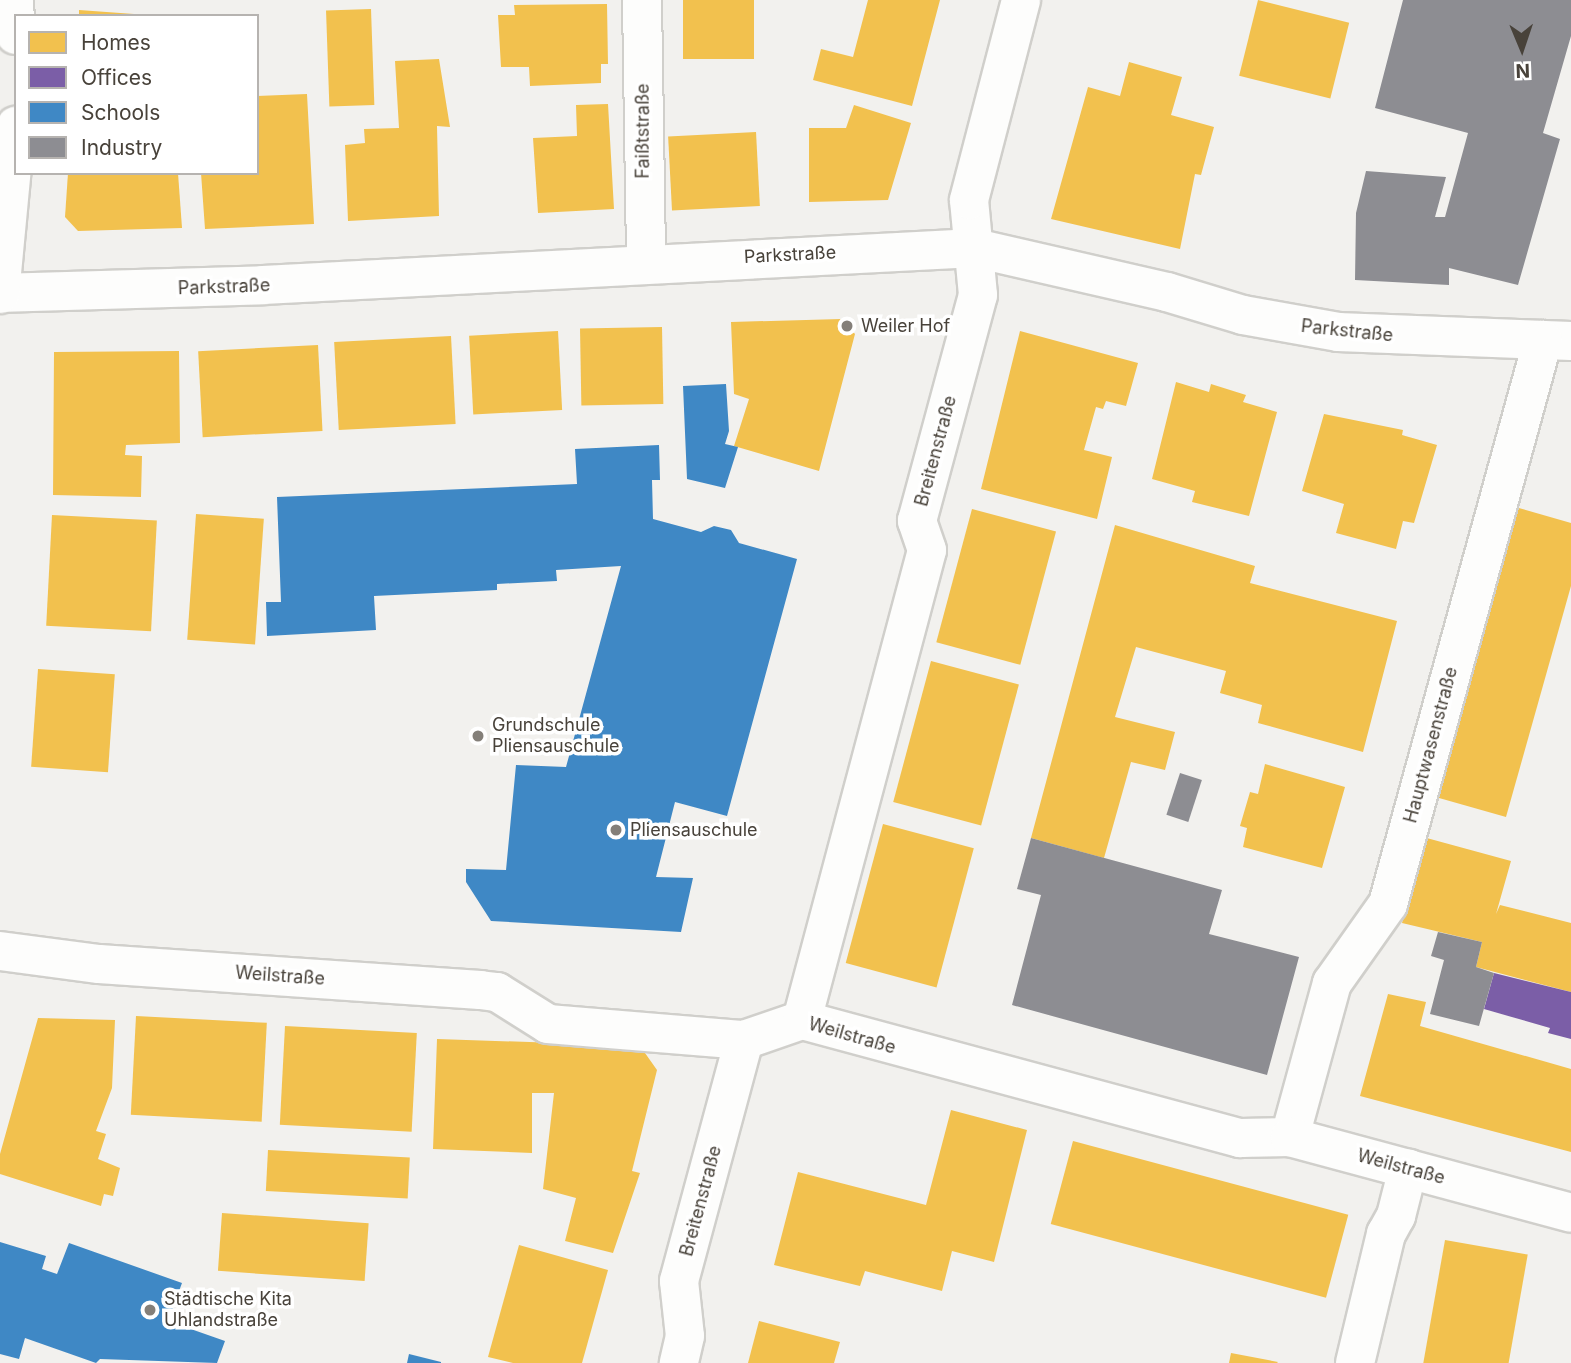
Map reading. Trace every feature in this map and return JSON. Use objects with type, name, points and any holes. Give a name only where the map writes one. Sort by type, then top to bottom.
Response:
[{"type":"street","name":"Faißtstraße","points":[[642,0],[646,263]]},
{"type":"street","name":"Breitenstraße","points":[[802,1020],[927,550],[917,520],[978,295],[971,187],[1021,0]]},
{"type":"street","points":[[0,294],[14,147]]},
{"type":"street","name":"Parkstraße","points":[[0,294],[262,285],[975,248],[1167,292],[1243,315],[1326,330],[1437,339],[1557,340]]},
{"type":"street","name":"Hauptwasenstraße","points":[[1290,1137],[1332,983],[1388,904],[1557,340]]},
{"type":"street","name":"Weilstraße","points":[[0,951],[99,964],[480,989],[496,992],[548,1024],[744,1040],[802,1020],[1240,1139],[1290,1137],[1571,1213]]},
{"type":"street","name":"Breitenstraße","points":[[679,1363],[685,1336],[679,1281],[744,1040]]},
{"type":"street","points":[[1355,1363],[1385,1234],[1396,1216],[1408,1169]]},
{"type":"building: Homes","points":[[683,0],[754,0],[754,59],[683,59]]},
{"type":"building: Homes","points":[[868,0],[940,0],[912,106],[813,80],[821,49],[853,57]]},
{"type":"building: Homes","points":[[1258,0],[1349,23],[1330,98],[1239,76]]},
{"type":"building: Homes","points":[[607,4],[608,64],[601,64],[601,83],[530,86],[529,67],[501,67],[498,15],[515,15],[514,5]]},
{"type":"building: Homes","points":[[371,9],[374,105],[329,107],[326,11]]},
{"type":"building: Homes","points":[[79,10],[134,14],[79,14]]},
{"type":"building: Homes","points":[[439,59],[450,127],[437,126],[439,216],[348,221],[345,145],[365,143],[364,129],[399,128],[395,61]]},
{"type":"building: Homes","points":[[1129,62],[1182,77],[1171,115],[1214,127],[1201,175],[1195,174],[1180,249],[1051,219],[1088,87],[1120,96]]},
{"type":"building: Homes","points":[[307,94],[314,224],[205,229],[201,175],[259,175],[259,96]]},
{"type":"building: Homes","points":[[608,104],[614,209],[538,213],[533,138],[577,136],[576,105]]},
{"type":"building: Homes","points":[[854,105],[911,123],[888,200],[809,202],[809,128],[846,128]]},
{"type":"building: Homes","points":[[756,132],[760,206],[672,211],[668,137]]},
{"type":"building: Homes","points":[[68,175],[178,175],[182,228],[78,231],[65,217]]},
{"type":"building: Homes","points":[[841,319],[855,334],[819,471],[734,446],[749,399],[734,394],[731,322]]},
{"type":"building: Homes","points":[[662,327],[663,404],[581,405],[580,328]]},
{"type":"building: Homes","points":[[558,331],[562,410],[473,415],[469,336]]},
{"type":"building: Homes","points":[[1020,331],[1138,363],[1126,406],[1106,401],[1103,409],[1096,407],[1084,450],[1112,457],[1097,519],[981,489]]},
{"type":"building: Homes","points":[[451,336],[456,424],[339,430],[334,342]]},
{"type":"building: Homes","points":[[318,345],[323,431],[203,437],[198,351]]},
{"type":"building: Homes","points":[[179,351],[180,443],[126,445],[125,455],[142,456],[141,497],[53,495],[54,352]]},
{"type":"building: Homes","points":[[1176,382],[1209,392],[1211,384],[1246,395],[1243,402],[1277,412],[1249,516],[1192,502],[1195,491],[1152,479]]},
{"type":"building: Homes","points":[[1324,414],[1403,430],[1402,435],[1437,445],[1414,523],[1403,521],[1396,549],[1336,533],[1344,504],[1302,491]]},
{"type":"building: Homes","points":[[1512,506],[1571,523],[1571,586],[1506,817],[1432,796]]},
{"type":"building: Homes","points":[[972,509],[1056,532],[1020,665],[936,642]]},
{"type":"building: Homes","points":[[196,514],[264,519],[255,644],[187,640]]},
{"type":"building: Homes","points":[[52,515],[157,520],[151,631],[46,626]]},
{"type":"building: Homes","points":[[1115,525],[1255,566],[1250,583],[1397,621],[1363,752],[1258,723],[1262,705],[1220,693],[1226,671],[1136,647],[1115,717],[1175,732],[1165,770],[1131,762],[1104,858],[1031,838]]},
{"type":"building: Homes","points":[[931,661],[1019,685],[981,826],[893,802]]},
{"type":"building: Homes","points":[[38,669],[115,674],[108,772],[31,767]]},
{"type":"building: Homes","points":[[1265,764],[1345,787],[1322,868],[1243,847],[1247,828],[1240,826],[1250,792],[1258,794]]},
{"type":"building: Homes","points":[[883,824],[974,848],[937,987],[846,963]]},
{"type":"building: Homes","points":[[1423,837],[1511,861],[1496,914],[1500,905],[1571,923],[1571,992],[1476,967],[1482,942],[1402,923]]},
{"type":"building: Homes","points":[[1388,994],[1426,1002],[1420,1026],[1571,1069],[1571,1152],[1360,1096]]},
{"type":"building: Homes","points":[[136,1016],[267,1023],[262,1122],[131,1115]]},
{"type":"building: Homes","points":[[38,1018],[115,1020],[112,1088],[96,1131],[106,1134],[98,1159],[120,1168],[113,1196],[104,1194],[101,1206],[0,1174],[0,1154]]},
{"type":"building: Homes","points":[[285,1026],[417,1033],[412,1132],[280,1125]]},
{"type":"building: Homes","points":[[437,1039],[558,1043],[645,1053],[657,1070],[632,1171],[640,1173],[613,1253],[565,1241],[576,1198],[543,1189],[554,1093],[532,1093],[532,1153],[433,1149]]},
{"type":"building: Homes","points":[[951,1110],[1027,1130],[994,1262],[952,1251],[942,1291],[865,1271],[860,1286],[774,1265],[798,1172],[926,1205]]},
{"type":"building: Homes","points":[[1073,1141],[1348,1215],[1326,1298],[1051,1224]]},
{"type":"building: Homes","points":[[268,1150],[410,1157],[408,1198],[266,1191]]},
{"type":"building: Homes","points":[[222,1213],[369,1223],[365,1281],[218,1271]]},
{"type":"building: Homes","points":[[1445,1240],[1528,1255],[1509,1363],[1423,1363]]},
{"type":"building: Homes","points":[[519,1245],[608,1270],[582,1363],[513,1363],[488,1357]]},
{"type":"building: Homes","points":[[759,1321],[840,1342],[834,1363],[748,1363]]},
{"type":"building: Homes","points":[[1231,1353],[1278,1362],[1229,1363]]},
{"type":"building: Offices","points":[[1494,973],[1571,992],[1571,1039],[1548,1033],[1550,1028],[1484,1009]]},
{"type":"building: Schools","points":[[726,384],[729,431],[725,444],[738,447],[725,488],[687,479],[683,386]]},
{"type":"building: Schools","name":"Grundschule Pliensauschule","points":[[659,445],[660,480],[652,480],[653,519],[701,532],[714,526],[731,530],[739,543],[797,559],[727,816],[675,802],[656,877],[693,878],[681,932],[491,921],[466,882],[466,869],[506,870],[516,765],[566,767],[621,566],[556,570],[557,581],[497,584],[497,590],[374,596],[376,630],[267,636],[266,602],[281,602],[277,497],[577,484],[575,449]]},
{"type":"building: Schools","name":"Städtische Kita Uhlandstraße","points":[[0,1242],[46,1256],[42,1269],[57,1274],[69,1243],[182,1283],[168,1321],[225,1341],[217,1363],[100,1359],[96,1363],[25,1338],[19,1359],[0,1354]]},
{"type":"building: Schools","points":[[409,1354],[441,1362],[441,1363],[407,1363]]},
{"type":"building: Industry","points":[[1403,0],[1571,0],[1571,36],[1543,133],[1560,139],[1518,285],[1449,268],[1449,285],[1355,280],[1356,213],[1366,171],[1446,177],[1435,217],[1445,217],[1468,133],[1375,108]]},
{"type":"building: Industry","points":[[1180,773],[1202,780],[1188,822],[1166,815]]},
{"type":"building: Industry","points":[[1031,838],[1222,890],[1209,934],[1299,957],[1267,1075],[1012,1005],[1041,895],[1017,889]]},
{"type":"building: Industry","points":[[1438,932],[1482,942],[1476,967],[1494,973],[1479,1026],[1430,1014],[1444,960],[1431,956]]},
{"type":"place","name":"Weiler Hof","points":[[847,326]]},
{"type":"place","name":"Grundschule Pliensauschule","points":[[478,736]]},
{"type":"place","name":"Pliensauschule","points":[[616,830]]},
{"type":"place","name":"Städtische Kita Uhlandstraße","points":[[150,1310]]}]
